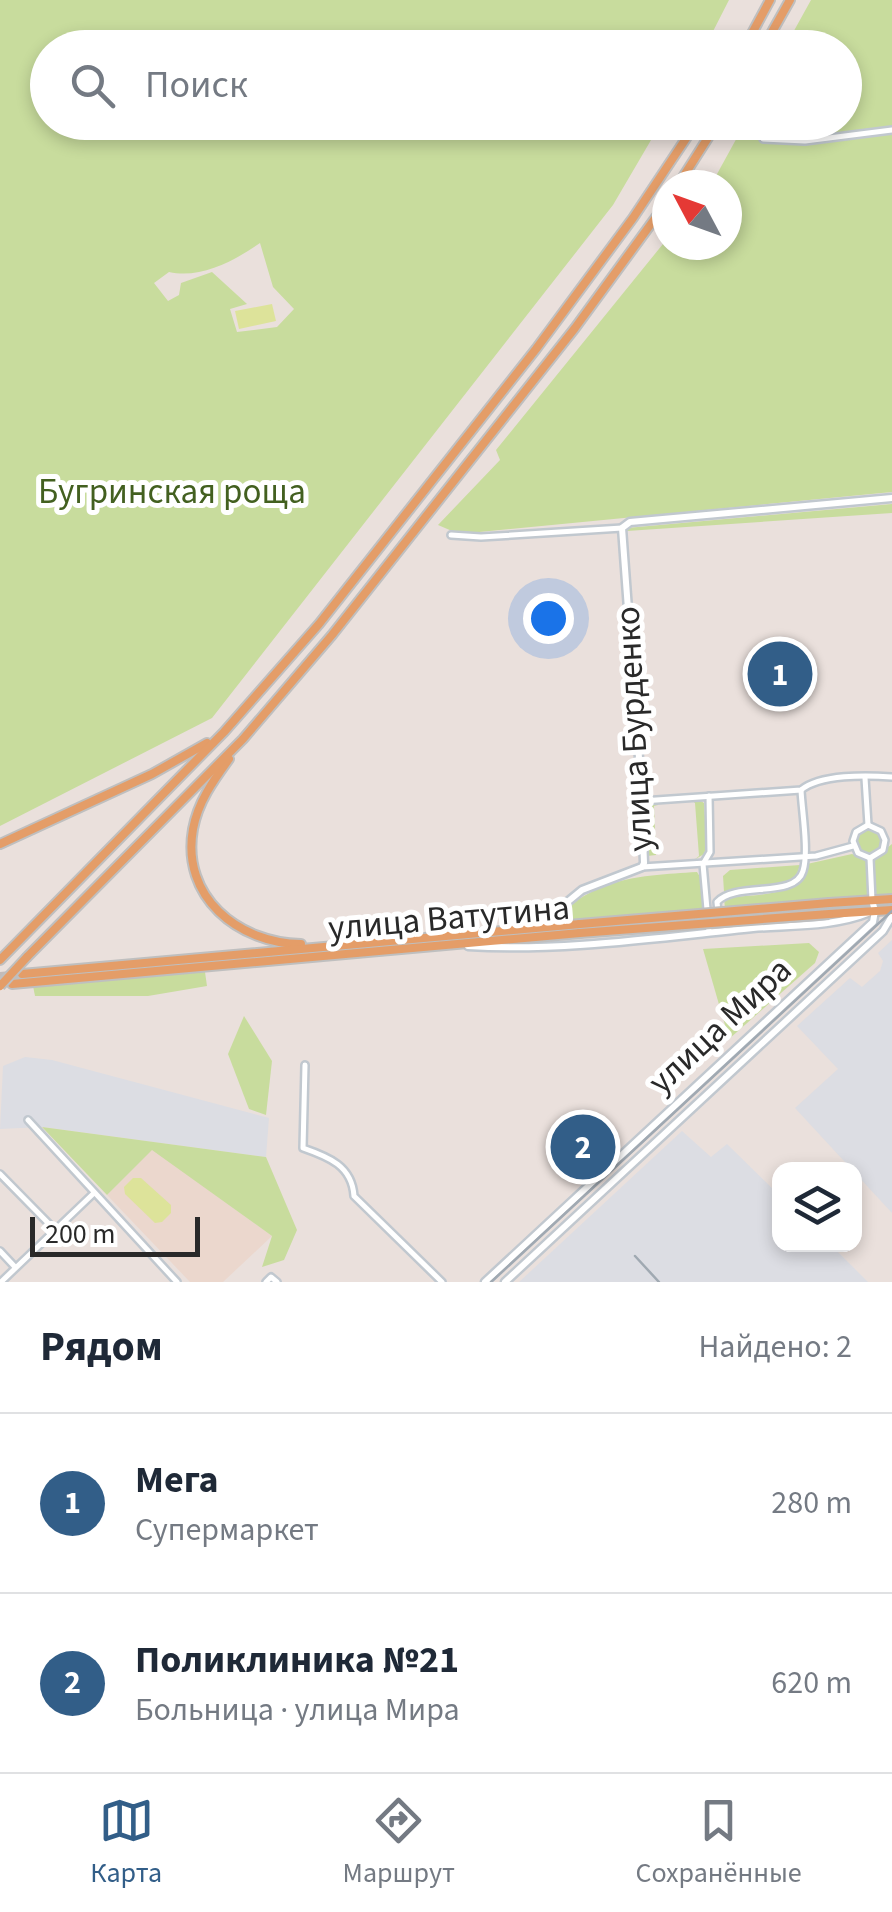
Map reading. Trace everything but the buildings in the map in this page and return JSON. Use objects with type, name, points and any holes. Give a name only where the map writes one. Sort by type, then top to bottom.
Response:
[{"type":"main road","points":[[754,30],[770,0]]},
{"type":"main road","points":[[773,30],[790,0]]},
{"type":"main road","points":[[1,959],[224,732],[319,624],[536,350],[685,140]]},
{"type":"main road","points":[[688,170],[707,140]]},
{"type":"main road","points":[[0,986],[243,739],[332,635],[575,328],[652,223]]},
{"type":"main road","points":[[0,844],[189,756],[224,732]]},
{"type":"main road","points":[[243,739],[208,788],[193,827],[191,848],[202,889],[221,914],[256,938],[278,944],[330,946]]},
{"type":"main road","points":[[872,900],[892,898]]},
{"type":"main road","name":"улица Ватутина","points":[[12,984],[462,946],[580,929],[830,908],[872,900]]},
{"type":"main road","name":"улица Ватутина","points":[[830,908],[892,913]]},
{"type":"main road","name":"улица Ватутина","points":[[22,974],[536,928],[580,929]]},
{"type":"street","points":[[862,134],[892,130]]},
{"type":"street","points":[[784,140],[813,140]]},
{"type":"street","points":[[451,535],[622,528],[630,522],[892,498]]},
{"type":"street","name":"улица Бурденко","points":[[536,928],[582,890],[642,868],[642,801],[622,528]]},
{"type":"street","points":[[866,778],[868,826]]},
{"type":"street","points":[[642,801],[801,790],[810,782],[892,778]]},
{"type":"street","points":[[719,932],[717,902],[721,897],[788,886],[798,880],[804,858],[801,790]]},
{"type":"street","points":[[708,796],[710,852],[703,864],[709,932]]},
{"type":"street","points":[[868,826],[881,831],[888,841],[870,858],[853,846],[856,832],[868,826]]},
{"type":"street","points":[[642,868],[804,858],[853,846]]},
{"type":"street","points":[[462,946],[532,946],[846,920],[873,912],[870,858]]},
{"type":"street","name":"улица Мира","points":[[485,1282],[873,922],[873,912]]},
{"type":"street","name":"улица Мира","points":[[505,1282],[883,931],[892,913]]},
{"type":"street","points":[[846,920],[858,936]]},
{"type":"street","points":[[722,1062],[731,1072]]},
{"type":"street","points":[[305,1065],[303,1148],[344,1169],[353,1179],[354,1196],[442,1282]]},
{"type":"street","points":[[28,1120],[176,1282]]},
{"type":"street","points":[[0,1174],[56,1230]]},
{"type":"street","points":[[1,1282],[94,1193]]},
{"type":"street","points":[[0,1251],[16,1267]]},
{"type":"street","points":[[266,1282],[271,1278],[278,1282]]},
{"type":"shaded area","points":[[892,940],[892,1213],[862,1181],[862,1162],[845,1162],[795,1108],[838,1069],[797,1026],[850,978],[862,987],[880,971],[883,961],[878,953]]},
{"type":"shaded area","points":[[25,1057],[52,1060],[269,1118],[266,1157],[43,1127],[0,1129],[3,1066]]},
{"type":"shaded area","points":[[682,1131],[711,1157],[727,1144],[772,1188],[772,1252],[838,1252],[868,1282],[519,1282]]},
{"type":"shaded area","points":[[152,1149],[272,1236],[223,1282],[190,1282],[107,1195]]},
{"type":"green space","name":"Бугринская роща","points":[[0,0],[729,0],[714,30],[30,30],[30,140],[651,140],[613,205],[212,718],[0,826]],"holes":[[[260,243],[273,287],[294,309],[277,327],[237,332],[230,309],[247,304],[212,272],[181,283],[179,295],[168,301],[154,283],[169,272],[193,273],[217,267]]]},
{"type":"green space","points":[[811,0],[892,0],[892,492],[459,534],[438,525],[500,460],[496,450],[652,258],[742,260],[742,170],[719,170],[736,140],[862,140],[862,30],[794,30]]},
{"type":"green space","points":[[272,304],[276,321],[239,329],[235,311]]},
{"type":"green space","points":[[892,504],[892,513],[627,531],[627,528]]},
{"type":"green space","points":[[691,800],[704,803],[707,845],[704,854],[694,860],[699,856],[695,803]]},
{"type":"green space","points":[[647,803],[658,805],[654,806],[656,855],[647,856],[645,808]]},
{"type":"green space","points":[[869,828],[878,832],[882,841],[878,850],[869,854],[860,850],[856,841],[860,832]]},
{"type":"green space","points":[[892,844],[892,896],[876,896],[872,860]]},
{"type":"green space","points":[[852,854],[867,860],[868,897],[725,909],[724,898],[786,889],[796,884],[807,864]]},
{"type":"green space","points":[[800,865],[796,877],[786,883],[724,892],[723,876],[730,870]]},
{"type":"green space","points":[[697,872],[702,880],[705,909],[550,922],[601,887],[655,875]]},
{"type":"green space","points":[[809,943],[819,952],[815,963],[729,1039],[703,949]]},
{"type":"green space","points":[[205,972],[207,986],[148,996],[35,996],[33,986]]},
{"type":"green space","points":[[244,1016],[272,1061],[266,1115],[249,1109],[228,1054]]},
{"type":"green space","points":[[42,1127],[266,1157],[297,1230],[284,1260],[262,1267],[272,1236],[152,1150],[107,1195]]},
{"type":"green space","points":[[133,1178],[141,1178],[171,1205],[171,1213],[162,1222],[155,1223],[125,1194],[124,1187]]},
{"type":"tunnel","points":[[0,976],[22,974]]},
{"type":"tram line","points":[[491,1282],[892,911]]},
{"type":"railway","points":[[635,1256],[659,1282]]},
{"type":"place","name":"Мега","points":[[780,674]]},
{"type":"place","name":"Поликлиника №21","points":[[583,1147]]}]
